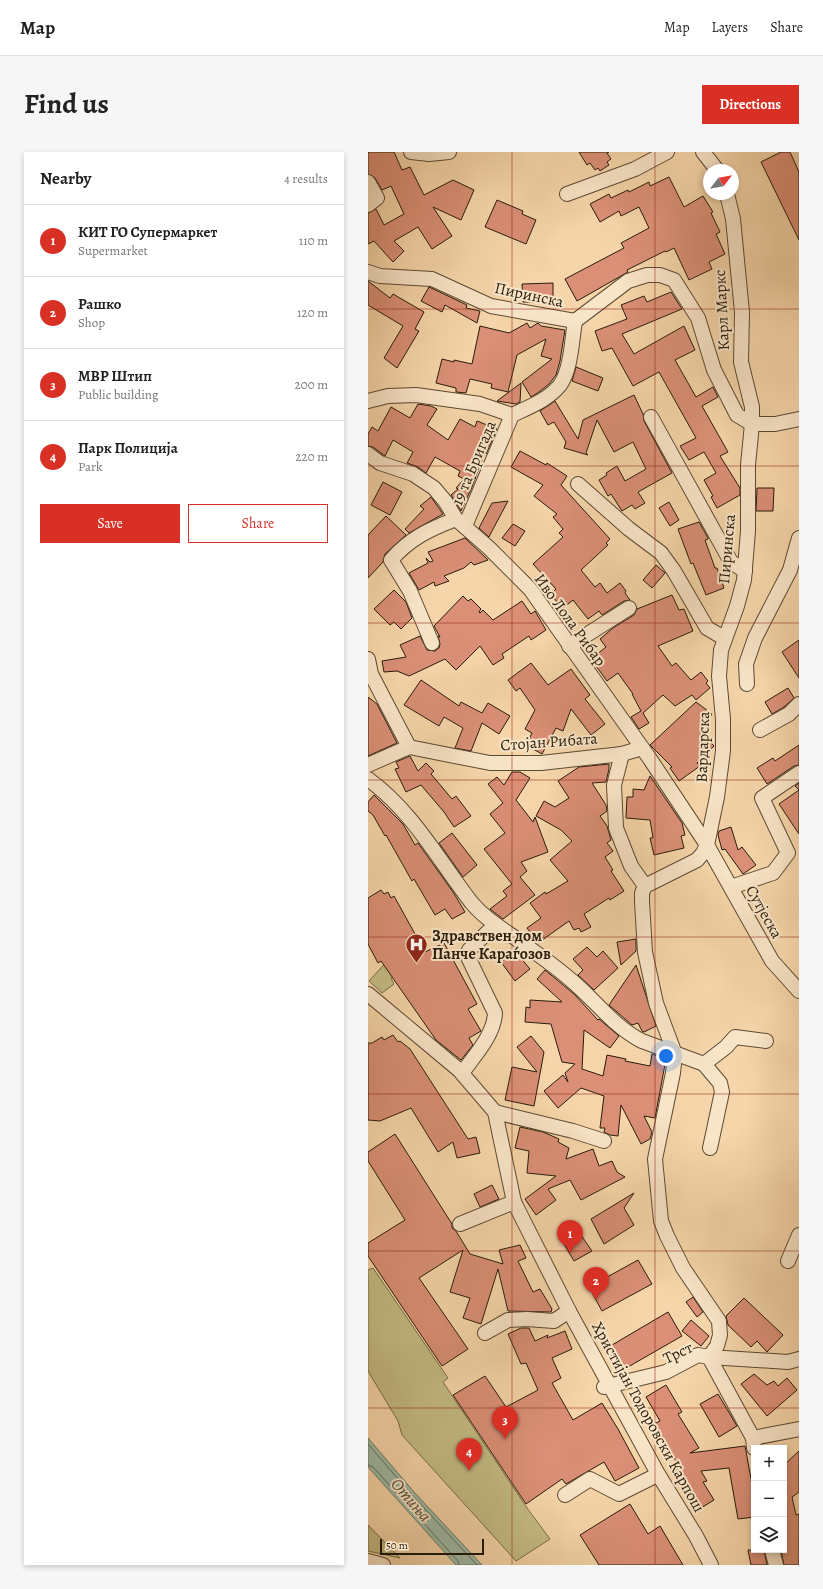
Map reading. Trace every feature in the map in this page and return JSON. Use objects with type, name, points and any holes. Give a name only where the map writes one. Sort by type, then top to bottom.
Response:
[{"type":"street","points":[[411,152],[429,154],[449,152]]},
{"type":"street","points":[[567,194],[635,169],[667,152]]},
{"type":"street","points":[[703,152],[712,164]]},
{"type":"street","points":[[368,182],[377,198],[368,205]]},
{"type":"street","name":"Карл Маркс","points":[[728,200],[733,219],[742,312],[741,362],[752,407],[752,424]]},
{"type":"street","name":"Пиринска","points":[[368,272],[380,276],[432,279],[491,306],[575,321],[628,281],[647,275],[660,275],[674,280],[698,318],[714,370],[737,416],[752,424],[748,465],[748,531],[744,580],[737,606],[723,644]]},
{"type":"street","name":"19 та Бригада","points":[[432,643],[410,591],[391,560],[400,550],[429,529],[461,522],[512,415],[536,404],[549,395],[560,384],[567,367],[575,321]]},
{"type":"street","points":[[368,401],[388,396],[416,395],[480,404],[512,415]]},
{"type":"street","points":[[651,418],[731,562],[745,571]]},
{"type":"street","points":[[752,424],[775,424],[799,419]]},
{"type":"street","name":"Иво Лола Рибар","points":[[368,454],[380,464],[414,474],[434,488],[461,522],[530,589],[642,748],[707,845]]},
{"type":"street","points":[[578,484],[629,529],[661,553],[674,571],[707,628],[723,644]]},
{"type":"street","points":[[748,684],[746,664],[755,638],[790,570],[799,538]]},
{"type":"street","points":[[569,646],[629,608]]},
{"type":"street","name":"Вардарска","points":[[707,845],[717,797],[723,751],[723,719],[719,676],[723,644]]},
{"type":"street","points":[[368,659],[371,674],[409,747],[368,765]]},
{"type":"street","points":[[760,730],[789,714],[799,704]]},
{"type":"street","name":"Стојан Рибата","points":[[409,747],[490,763],[541,763],[622,754],[642,748]]},
{"type":"street","points":[[622,754],[614,785],[616,828],[631,866],[645,886]]},
{"type":"street","points":[[731,887],[773,873],[788,853],[762,798],[799,773]]},
{"type":"street","points":[[368,779],[395,801],[419,829],[471,902],[484,916],[572,980],[604,1012],[634,1037],[704,1064],[720,1083],[722,1092],[710,1148]]},
{"type":"street","points":[[707,845],[703,854],[697,860],[645,886],[642,893],[645,952],[656,1003],[675,1054],[673,1073],[655,1159],[662,1221],[667,1236],[683,1268],[719,1322],[720,1335],[717,1346],[709,1357],[753,1443],[799,1429]]},
{"type":"street","name":"Сутјеска","points":[[707,845],[772,961],[799,991]]},
{"type":"street","points":[[462,1073],[482,1046],[494,1022],[495,1013],[468,957],[469,950],[495,925]]},
{"type":"street","name":"Христијан Тодоровски Карпош","points":[[368,994],[462,1073],[495,1112],[511,1203]]},
{"type":"street","name":"Христијан Тодоровски Карпош","points":[[368,1003],[455,1075],[489,1115],[511,1203],[566,1313],[658,1474],[696,1536],[711,1565]]},
{"type":"street","points":[[704,1064],[726,1048],[736,1037],[766,1041]]},
{"type":"street","points":[[495,1112],[573,1130],[604,1142]]},
{"type":"street","points":[[460,1224],[511,1203]]},
{"type":"street","points":[[788,1261],[799,1235]]},
{"type":"street","points":[[486,1333],[508,1320],[527,1319],[554,1321],[566,1313]]},
{"type":"street","name":"Трст","points":[[609,1389],[666,1372],[698,1355],[788,1362],[799,1359]]},
{"type":"street","name":"Христијан Тодоровски Карпош","points":[[609,1389],[653,1477],[689,1537],[703,1565]]},
{"type":"street","points":[[565,1495],[590,1479],[619,1494],[653,1477]]},
{"type":"street","points":[[773,1553],[776,1565]]},
{"type":"street","points":[[368,1561],[383,1565]]},
{"type":"shaded area","points":[[391,957],[407,968],[391,978],[394,984],[382,993],[369,981]]},
{"type":"shaded area","points":[[373,1268],[448,1378],[443,1382],[527,1508],[550,1539],[516,1561],[402,1435],[398,1421],[368,1371],[368,1270]]},
{"type":"shaded area","points":[[368,1525],[400,1558],[368,1551]]},
{"type":"water","name":"Отиња","points":[[368,1438],[414,1492],[482,1565],[456,1565],[368,1467]]},
{"type":"building","points":[[368,152],[394,152],[402,170],[410,167],[424,195],[453,180],[474,190],[461,220],[433,207],[452,236],[432,249],[418,227],[394,241],[404,251],[393,262],[374,241],[368,244],[368,213],[376,209],[384,225],[404,214],[391,186],[382,190],[375,178],[368,174]]},
{"type":"building","points":[[579,152],[609,152],[607,153],[611,159],[607,162],[609,165],[600,171],[598,168],[595,170],[590,163],[587,165]]},
{"type":"building","points":[[781,152],[790,152],[799,172],[799,240],[761,162]]},
{"type":"building","points":[[669,177],[684,207],[703,196],[703,200],[706,200],[713,212],[711,213],[720,232],[716,234],[725,254],[709,262],[712,269],[689,280],[674,248],[627,270],[628,272],[577,301],[565,279],[624,248],[621,243],[649,228],[639,207],[621,216],[619,211],[600,222],[590,204],[609,194],[611,198],[628,190],[629,192],[649,182],[650,186]]},
{"type":"building","points":[[497,200],[523,211],[522,214],[536,220],[526,244],[485,227]]},
{"type":"building","points":[[368,281],[390,298],[393,294],[424,312],[415,329],[419,331],[397,368],[384,358],[403,326],[368,305]]},
{"type":"building","points":[[553,283],[553,302],[523,302],[522,284]]},
{"type":"building","points":[[429,287],[467,305],[466,308],[480,311],[477,323],[445,305],[442,312],[421,301]]},
{"type":"building","points":[[671,292],[682,309],[622,334],[634,354],[684,326],[695,350],[675,360],[696,397],[713,387],[718,397],[702,406],[728,452],[720,456],[740,488],[740,495],[717,508],[711,497],[713,496],[704,480],[716,473],[704,452],[689,460],[680,446],[696,438],[659,372],[633,386],[612,348],[602,351],[595,331],[627,319],[621,305],[644,296],[647,302]]},
{"type":"building","points":[[527,323],[530,328],[538,323],[541,326],[565,330],[556,375],[549,384],[539,392],[531,397],[522,382],[552,359],[541,356],[546,339],[517,355],[508,392],[491,388],[492,384],[470,379],[466,393],[456,392],[456,388],[436,383],[442,359],[472,364],[480,326],[509,333]]},
{"type":"building","points":[[576,367],[603,378],[598,391],[572,381]]},
{"type":"building","points":[[521,383],[520,402],[516,404],[497,401]]},
{"type":"building","points":[[634,395],[643,414],[644,421],[672,473],[638,492],[645,503],[635,509],[632,505],[622,511],[611,494],[608,496],[599,480],[607,475],[606,473],[617,466],[625,481],[646,469],[633,442],[614,452],[597,420],[586,453],[588,455],[564,448],[566,442],[554,422],[548,425],[540,411],[555,401],[578,439],[583,420]]},
{"type":"building","points":[[418,404],[431,406],[437,409],[427,425],[448,440],[460,419],[475,427],[477,421],[497,429],[486,454],[485,452],[461,511],[451,495],[458,489],[456,488],[464,479],[458,476],[460,471],[435,457],[426,473],[418,467],[407,463],[413,452],[393,440],[385,456],[373,447],[368,446],[368,434],[372,427],[378,431],[391,407],[410,418]]},
{"type":"building","points":[[520,451],[546,465],[547,463],[567,476],[561,485],[610,539],[606,543],[608,545],[581,570],[595,587],[600,583],[607,593],[620,583],[630,600],[624,601],[602,615],[599,611],[588,619],[573,600],[562,609],[551,594],[556,589],[533,564],[563,537],[559,533],[563,529],[553,517],[557,514],[534,496],[543,485],[511,467]]},
{"type":"building","points":[[383,482],[402,492],[390,515],[371,505]]},
{"type":"building","points":[[757,488],[774,488],[773,511],[756,511]]},
{"type":"building","points":[[431,497],[443,514],[409,533],[405,529],[424,509],[420,506]]},
{"type":"building","points":[[508,501],[489,537],[479,528],[492,503]]},
{"type":"building","points":[[669,502],[679,520],[670,526],[659,508]]},
{"type":"building","points":[[386,516],[406,535],[385,554],[383,562],[368,578],[368,535]]},
{"type":"building","points":[[699,522],[708,538],[705,540],[724,588],[706,595],[693,563],[691,564],[678,529]]},
{"type":"building","points":[[513,524],[525,531],[515,546],[502,538]]},
{"type":"building","points":[[465,538],[488,560],[474,565],[471,562],[464,568],[444,576],[449,581],[435,586],[434,582],[419,590],[409,573],[428,563],[426,558],[430,562],[433,561],[428,552]]},
{"type":"building","points":[[656,565],[665,573],[652,588],[643,580]]},
{"type":"building","points":[[394,590],[406,602],[412,618],[401,629],[394,622],[390,625],[374,609]]},
{"type":"building","points":[[672,595],[679,610],[684,609],[693,631],[658,646],[672,666],[676,663],[691,680],[701,672],[708,681],[706,683],[710,688],[696,700],[692,695],[675,706],[663,695],[643,713],[649,723],[639,729],[631,717],[641,711],[633,694],[618,673],[607,681],[591,659],[606,647],[600,639],[613,628],[634,615],[637,609]]},
{"type":"building","points":[[463,596],[468,601],[471,599],[481,609],[479,612],[480,613],[483,610],[493,620],[522,601],[531,614],[535,611],[546,630],[531,640],[529,636],[502,654],[504,658],[493,665],[480,646],[456,670],[445,659],[409,676],[397,671],[384,672],[382,661],[406,657],[400,645],[420,636],[427,650],[435,651],[439,648],[440,644],[438,636],[440,637],[434,626]]},
{"type":"building","points":[[799,640],[799,678],[782,652]]},
{"type":"building","points":[[531,663],[548,685],[571,669],[590,695],[585,699],[605,724],[591,735],[571,709],[563,731],[556,728],[542,754],[526,745],[532,733],[525,729],[535,710],[520,688],[516,691],[508,680]]},
{"type":"building","points":[[421,680],[459,706],[461,702],[482,713],[488,703],[510,716],[499,734],[482,723],[471,751],[455,748],[463,728],[444,717],[439,726],[404,705]]},
{"type":"building","points":[[788,688],[794,698],[784,707],[772,714],[765,702]]},
{"type":"building","points":[[368,697],[377,704],[397,743],[368,756]]},
{"type":"building","points":[[696,702],[712,714],[700,730],[714,746],[697,763],[700,766],[679,781],[670,768],[672,767],[650,745]]},
{"type":"building","points":[[799,745],[799,765],[794,766],[767,784],[757,768],[773,758],[775,761]]},
{"type":"building","points":[[410,756],[418,771],[426,763],[434,771],[431,774],[452,799],[456,796],[471,816],[454,827],[444,812],[421,785],[406,792],[395,769],[399,768],[396,762]]},
{"type":"building","points":[[609,764],[606,782],[592,783],[606,805],[607,811],[600,816],[607,826],[611,840],[607,843],[613,851],[605,857],[613,870],[611,871],[624,891],[610,900],[609,898],[584,914],[591,927],[581,932],[579,928],[574,930],[569,921],[538,943],[527,928],[541,918],[530,903],[545,892],[546,894],[568,881],[550,860],[572,841],[561,830],[536,816],[544,801],[555,807],[569,798],[558,781],[579,767]]},
{"type":"building","points":[[512,772],[520,772],[530,778],[516,800],[533,822],[535,817],[548,852],[521,862],[527,871],[520,877],[535,895],[503,919],[490,909],[507,896],[503,891],[512,884],[484,849],[505,833],[490,814],[503,803],[488,784],[497,777],[504,785]]},
{"type":"building","points":[[650,776],[682,823],[685,835],[681,836],[684,848],[654,855],[650,838],[653,838],[650,820],[626,818],[627,797],[633,797],[633,789],[644,790]]},
{"type":"building","points":[[799,783],[799,790],[795,786]]},
{"type":"building","points":[[799,790],[799,834],[779,804]]},
{"type":"building","points":[[374,795],[403,824],[415,845],[418,843],[453,892],[465,912],[452,919],[445,909],[435,915],[414,879],[412,881],[386,835],[385,836],[373,815],[368,811],[368,802]]},
{"type":"building","points":[[731,827],[738,850],[742,847],[756,865],[743,874],[725,849],[722,850],[718,835],[719,831]]},
{"type":"building","points":[[452,833],[477,865],[463,877],[439,843]]},
{"type":"building","name":"Здравствен дом Панче Караѓозов","points":[[381,890],[384,894],[388,892],[391,898],[394,896],[425,952],[444,943],[477,1004],[468,1009],[481,1031],[469,1038],[473,1045],[461,1060],[436,1040],[381,961],[378,963],[368,944],[368,898]]},
{"type":"building","points":[[636,939],[636,951],[621,965],[617,942]]},
{"type":"building","points":[[587,947],[597,957],[603,951],[618,968],[594,990],[578,975],[583,970],[573,959]]},
{"type":"building","points":[[515,951],[530,969],[515,981],[501,962]]},
{"type":"building","points":[[636,965],[656,1026],[644,1032],[638,1023],[632,1025],[609,1005]]},
{"type":"building","points":[[545,970],[574,994],[598,1020],[599,1019],[619,1036],[610,1048],[584,1030],[582,1069],[603,1076],[607,1055],[626,1059],[625,1061],[650,1066],[652,1054],[666,1059],[655,1118],[644,1116],[652,1132],[650,1139],[641,1144],[621,1105],[618,1136],[610,1135],[604,1132],[605,1128],[600,1128],[604,1096],[581,1088],[558,1108],[544,1091],[563,1075],[568,1082],[565,1073],[575,1064],[562,1062],[551,1024],[525,1022],[526,1007],[530,1008],[530,1000],[562,1002],[537,979]]},
{"type":"building","points":[[393,1035],[398,1042],[400,1041],[410,1049],[468,1139],[476,1137],[480,1153],[457,1158],[453,1142],[438,1152],[411,1108],[380,1121],[368,1120],[368,1043],[372,1043],[382,1037],[384,1040]]},
{"type":"building","points":[[531,1036],[544,1052],[534,1106],[505,1100],[512,1067],[537,1072],[517,1047]]},
{"type":"building","points":[[520,1127],[543,1132],[559,1139],[558,1142],[569,1148],[566,1159],[593,1149],[599,1166],[612,1161],[617,1172],[625,1177],[581,1200],[570,1180],[548,1189],[556,1200],[536,1215],[525,1199],[556,1176],[527,1173],[529,1151],[515,1148]]},
{"type":"building","points":[[395,1134],[452,1224],[452,1228],[456,1231],[470,1254],[503,1264],[499,1250],[520,1245],[526,1258],[518,1261],[533,1292],[540,1289],[552,1309],[551,1312],[508,1311],[498,1269],[481,1324],[463,1318],[470,1298],[450,1292],[463,1250],[419,1278],[468,1349],[442,1366],[368,1256],[368,1243],[405,1220],[368,1161],[368,1152]]},
{"type":"building","points":[[492,1185],[499,1199],[480,1207],[474,1194]]},
{"type":"building","points":[[634,1193],[624,1208],[634,1225],[604,1244],[591,1219]]},
{"type":"building","points":[[576,1228],[592,1251],[574,1261],[560,1237]]},
{"type":"building","points":[[638,1260],[652,1284],[602,1311],[589,1287]]},
{"type":"building","points":[[693,1297],[703,1312],[697,1317],[686,1302]]},
{"type":"building","points":[[744,1298],[783,1335],[767,1352],[757,1341],[751,1347],[728,1325],[726,1316]]},
{"type":"building","points":[[668,1312],[682,1336],[621,1371],[607,1348]]},
{"type":"building","points":[[691,1320],[709,1336],[701,1346],[682,1331]]},
{"type":"building","points":[[521,1328],[529,1328],[535,1341],[548,1335],[547,1338],[565,1331],[572,1349],[552,1358],[561,1378],[552,1383],[573,1420],[602,1403],[639,1468],[615,1481],[604,1462],[566,1484],[562,1479],[526,1504],[453,1395],[485,1376],[506,1407],[538,1390],[526,1363],[521,1364],[508,1334]]},
{"type":"building","points":[[754,1374],[767,1385],[774,1381],[778,1386],[787,1378],[797,1390],[767,1416],[741,1384]]},
{"type":"building","points":[[666,1385],[682,1412],[678,1414],[699,1448],[690,1453],[745,1446],[751,1479],[751,1517],[738,1519],[729,1468],[701,1471],[707,1481],[703,1482],[714,1500],[696,1511],[670,1468],[677,1463],[654,1424],[660,1421],[646,1397]]},
{"type":"building","points":[[718,1394],[737,1426],[719,1437],[700,1404]]},
{"type":"building","points":[[799,1451],[799,1492],[792,1497],[796,1515],[799,1514],[799,1565],[784,1565],[782,1553],[787,1553],[787,1462]]},
{"type":"building","points":[[630,1504],[648,1534],[660,1526],[683,1565],[599,1565],[580,1535]]},
{"type":"building","points":[[748,1550],[751,1550],[751,1553],[765,1553],[767,1565],[751,1565]]},
{"type":"place","name":"Здравствен дом Панче Караѓозов","points":[[416,964]]},
{"type":"place","name":"КИТ ГО Супермаркет","points":[[570,1253]]},
{"type":"place","name":"Рашко","points":[[596,1300]]},
{"type":"place","name":"МВР Штип","points":[[505,1439]]},
{"type":"place","name":"Парк Полиција","points":[[469,1471]]}]
